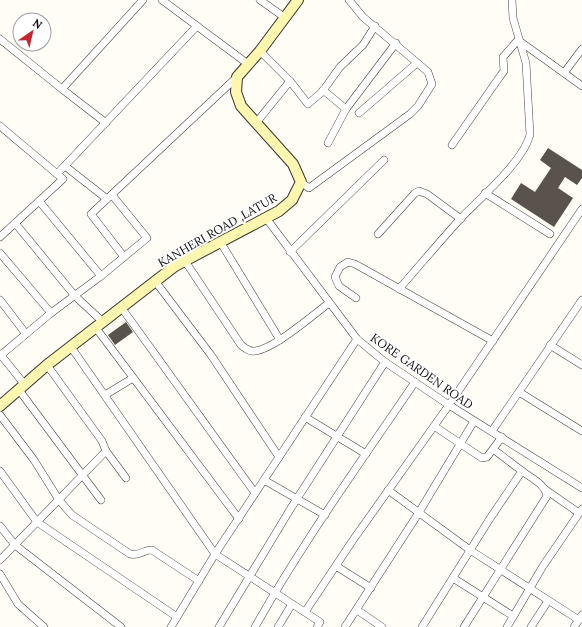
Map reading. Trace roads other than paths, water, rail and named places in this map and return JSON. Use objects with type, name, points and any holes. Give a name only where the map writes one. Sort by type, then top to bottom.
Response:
[{"type":"street","points":[[62,89],[143,0]]},
{"type":"street","points":[[162,0],[248,64]]},
{"type":"street","points":[[260,0],[284,17]]},
{"type":"street","points":[[124,257],[91,214],[238,77],[260,51],[298,0]]},
{"type":"street","points":[[238,77],[236,92],[241,106],[293,164],[302,182],[309,188],[399,123],[418,106],[432,84],[428,72],[364,17],[349,0]]},
{"type":"street","points":[[399,289],[523,152],[530,135],[526,63],[518,40],[513,18],[512,0]]},
{"type":"street","points":[[57,174],[197,26]]},
{"type":"street","points":[[260,51],[290,82],[308,104],[323,90],[340,67],[363,45],[375,26]]},
{"type":"street","points":[[0,39],[106,123]]},
{"type":"street","points":[[518,40],[582,86]]},
{"type":"street","points":[[452,145],[504,71],[503,57],[518,40]]},
{"type":"street","points":[[328,143],[346,109],[396,44]]},
{"type":"street","points":[[564,73],[582,49]]},
{"type":"street","points":[[359,113],[417,63]]},
{"type":"street","points":[[256,123],[290,82]]},
{"type":"street","points":[[323,90],[346,109]]},
{"type":"street","points":[[0,126],[63,179],[0,237]]},
{"type":"street","points":[[290,252],[384,160]]},
{"type":"street","points":[[65,166],[109,197],[147,238],[101,276],[51,313],[0,354],[82,476],[102,500]]},
{"type":"street","name":"KANHERI ROAD ,LATUR","points":[[0,406],[47,365],[121,306],[175,266],[279,211],[292,200],[302,182]]},
{"type":"street","points":[[378,234],[419,191],[427,194],[461,219]]},
{"type":"street","points":[[485,194],[550,234]]},
{"type":"street","points":[[39,201],[101,276]]},
{"type":"street","points":[[305,612],[388,490],[449,405],[582,209]]},
{"type":"street","name":"KORE GARDEN ROAD","points":[[266,218],[290,252],[357,339],[385,362],[449,405],[582,488]]},
{"type":"street","points":[[15,223],[99,325],[133,378],[238,519]]},
{"type":"street","points":[[221,243],[280,340]]},
{"type":"street","points":[[0,253],[51,313]]},
{"type":"street","points":[[185,261],[241,345],[250,351],[256,351],[280,340],[329,303]]},
{"type":"street","points":[[356,298],[339,286],[335,277],[340,268],[348,262],[355,264],[492,341]]},
{"type":"street","points":[[155,281],[211,355],[279,457]]},
{"type":"street","points":[[0,300],[26,334]]},
{"type":"street","points":[[492,431],[582,300]]},
{"type":"street","points":[[121,306],[255,493]]},
{"type":"street","points":[[171,627],[215,554],[357,339]]},
{"type":"street","points":[[550,346],[582,365]]},
{"type":"street","points":[[71,347],[215,554],[305,612],[319,625],[327,627]]},
{"type":"street","points":[[218,627],[297,498],[385,362]]},
{"type":"street","points":[[47,365],[102,441],[106,451],[126,478]]},
{"type":"street","points":[[105,395],[133,378]]},
{"type":"street","points":[[255,627],[274,593],[415,382]]},
{"type":"street","points":[[519,392],[582,431]]},
{"type":"street","points":[[0,415],[34,460],[59,500],[72,515],[127,552],[135,556],[152,550],[199,581]]},
{"type":"street","points":[[305,417],[366,454]]},
{"type":"street","points":[[345,627],[418,514],[474,421]]},
{"type":"street","points":[[434,426],[482,458],[487,457],[502,438]]},
{"type":"street","points":[[493,449],[546,490],[580,511],[506,627]]},
{"type":"street","points":[[0,560],[106,451]]},
{"type":"street","points":[[0,471],[37,522],[177,617]]},
{"type":"street","points":[[422,627],[522,471]]},
{"type":"street","points":[[264,480],[325,515]]},
{"type":"street","points":[[388,490],[418,514],[470,550],[530,589],[580,618],[574,627]]},
{"type":"street","points":[[464,627],[545,500],[547,496],[546,490]]},
{"type":"street","points":[[0,526],[15,545],[121,627]]},
{"type":"street","points":[[336,566],[371,588]]},
{"type":"street","points":[[0,574],[18,604],[44,627]]},
{"type":"street","points":[[453,578],[513,616]]},
{"type":"street","points":[[531,627],[548,600]]},
{"type":"street","points":[[278,627],[292,604]]},
{"type":"street","points":[[357,610],[382,627]]}]
